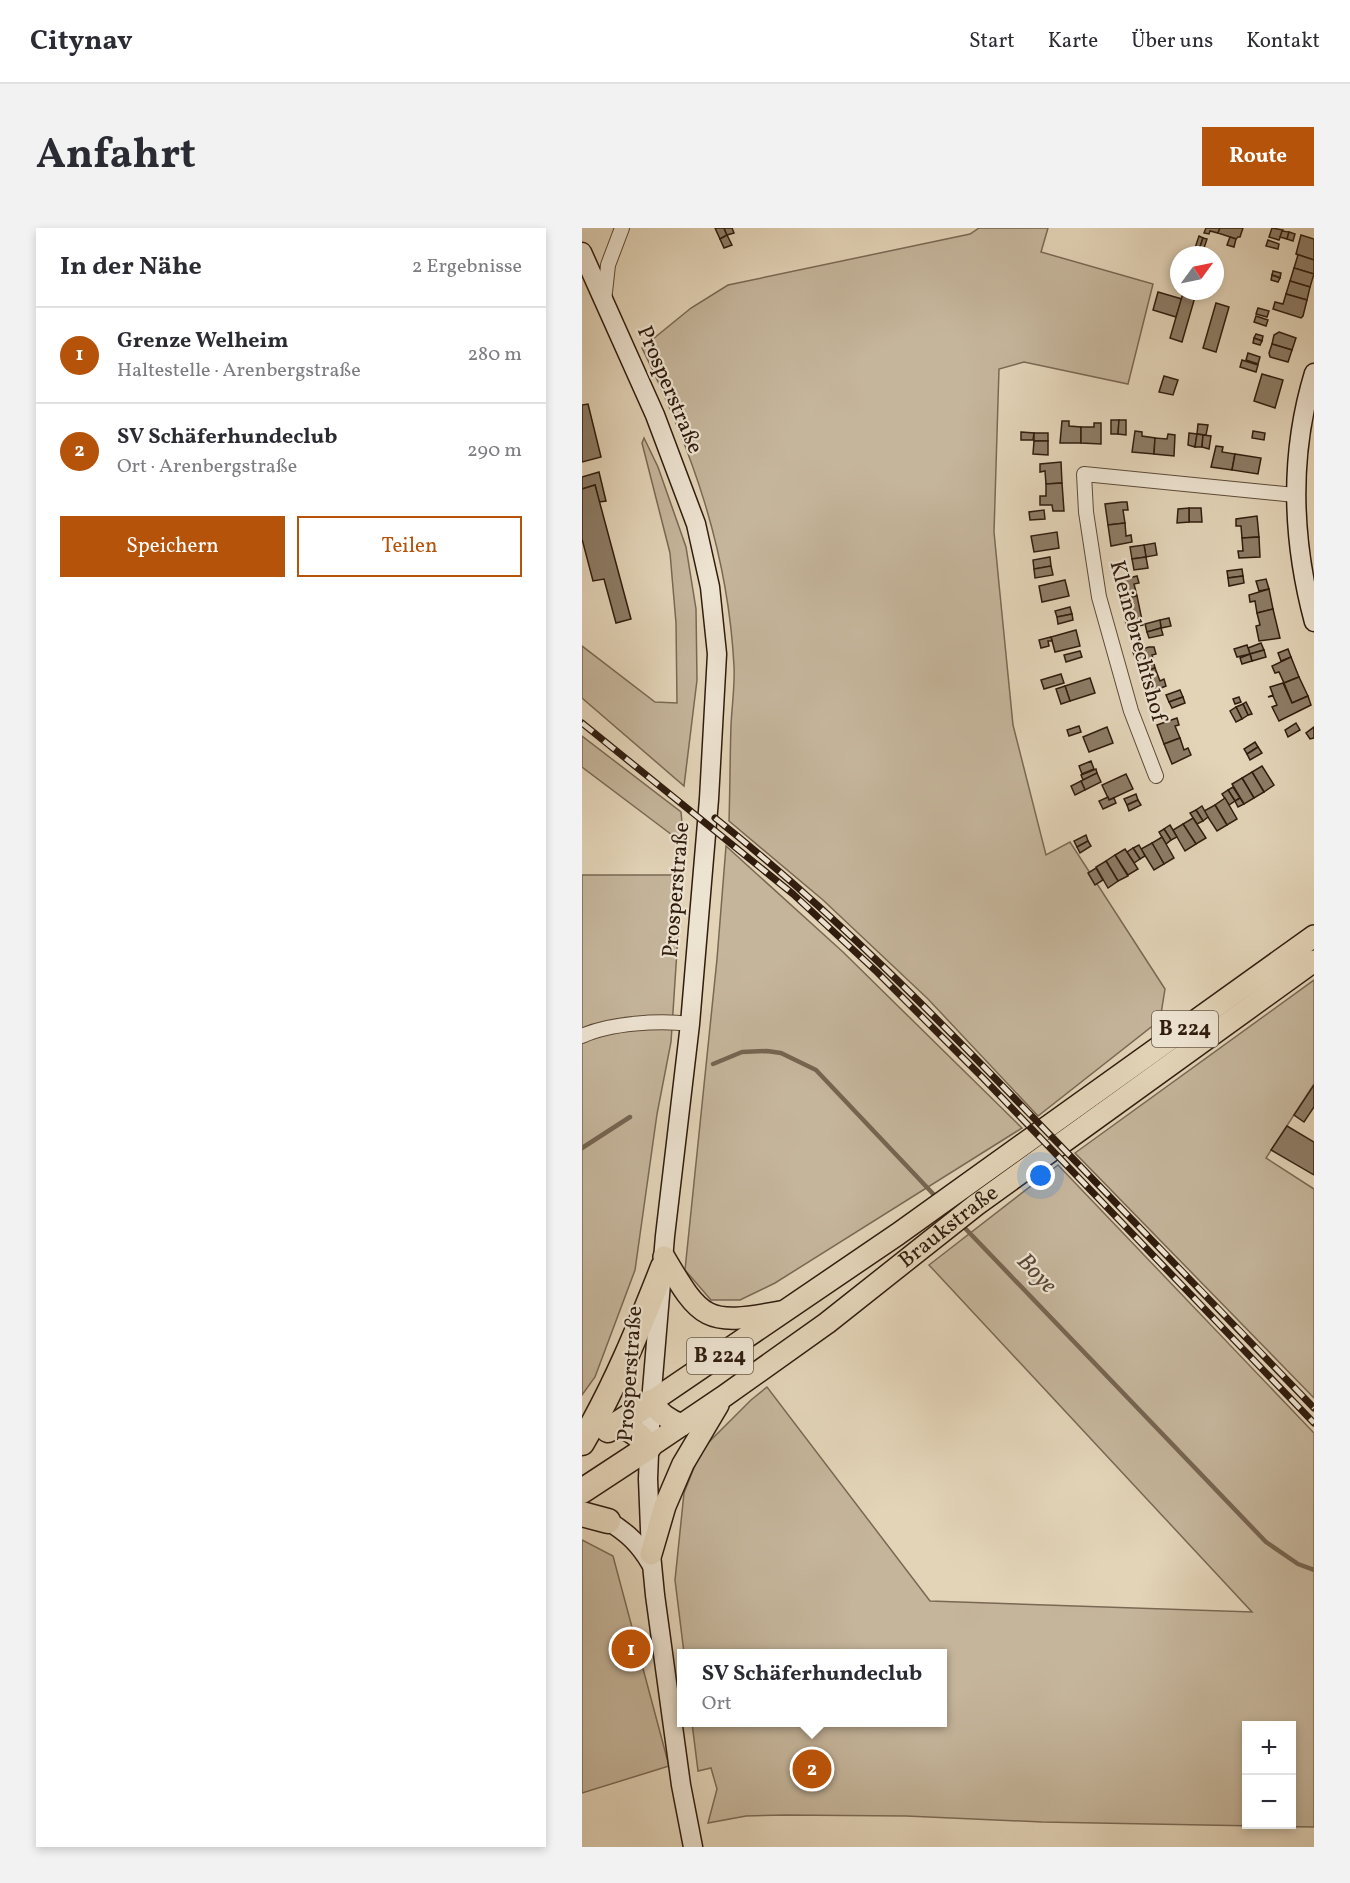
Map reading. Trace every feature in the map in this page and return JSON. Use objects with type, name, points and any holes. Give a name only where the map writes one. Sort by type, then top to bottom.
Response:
[{"type":"highway","points":[[582,1445],[612,1390],[636,1336],[663,1262]]},
{"type":"highway","name":"Braukstraße","points":[[582,1445],[651,1402]]},
{"type":"highway","points":[[617,1424],[630,1428],[641,1436],[649,1447]]},
{"type":"highway","name":"Braukstraße","points":[[582,1491],[649,1447]]},
{"type":"highway","points":[[582,1514],[608,1521]]},
{"type":"main road","name":"Prosperstraße","points":[[582,252],[656,415],[696,524],[710,588],[717,654],[709,799],[690,1024],[663,1262],[649,1447],[651,1560],[681,1785],[693,1847]]},
{"type":"main road","points":[[1314,373],[1299,437],[1295,495],[1297,535],[1314,622]]},
{"type":"main road","name":"Braukstraße","points":[[651,1402],[789,1310],[925,1215],[1314,936]]},
{"type":"main road","name":"Braukstraße","points":[[649,1447],[827,1323],[976,1205],[1314,962]]},
{"type":"main road","points":[[663,1262],[687,1296],[707,1313],[727,1319],[741,1319],[789,1310]]},
{"type":"main road","points":[[651,1560],[665,1506],[683,1464],[723,1397]]},
{"type":"main road","points":[[651,1402],[659,1412],[682,1425]]},
{"type":"main road","points":[[608,1521],[626,1532],[651,1560]]},
{"type":"street","points":[[604,301],[608,265],[622,228]]},
{"type":"street","name":"Kleinebrechtshof","points":[[1155,776],[1131,711],[1099,597],[1086,512],[1084,474],[1295,495]]},
{"type":"street","points":[[582,1036],[622,1025],[690,1024]]},
{"type":"shaded area","points":[[979,228],[1048,228],[1041,252],[1153,284],[1128,384],[1024,362],[999,369],[994,532],[999,584],[1013,725],[1046,855],[1070,842],[1165,989],[1160,1020],[1038,1116],[928,999],[823,900],[729,821],[734,673],[724,582],[692,463],[642,348],[691,308],[728,285],[970,234]]},
{"type":"shaded area","points":[[644,438],[658,467],[686,547],[696,609],[697,680],[684,786],[582,698],[582,646],[655,702],[677,703],[676,623],[670,553],[642,443]]},
{"type":"shaded area","points":[[582,736],[681,812],[684,844],[582,767]]},
{"type":"shaded area","points":[[726,846],[843,952],[1022,1128],[775,1283],[740,1300],[711,1300],[685,1270],[717,959]]},
{"type":"shaded area","points":[[582,875],[682,875],[671,1042],[657,1114],[635,1270],[595,1377],[582,1395]]},
{"type":"shaded area","points":[[1314,980],[1314,1084],[1266,1158],[1314,1189],[1314,1398],[1075,1153]]},
{"type":"shaded area","points":[[1058,1165],[1314,1433],[1314,1827],[1296,1827],[1296,1721],[1242,1721],[1242,1826],[1042,1822],[906,1816],[785,1815],[746,1816],[708,1823],[717,1789],[711,1768],[698,1771],[692,1727],[947,1727],[947,1649],[684,1649],[675,1580],[684,1493],[701,1450],[751,1400],[767,1387],[930,1601],[1252,1612],[929,1265]]},
{"type":"shaded area","points":[[582,1540],[613,1556],[669,1766],[582,1793]]},
{"type":"building","points":[[715,228],[724,228],[727,235],[720,239]]},
{"type":"building","points":[[724,228],[732,228],[734,233],[727,235]]},
{"type":"building","points":[[1206,228],[1220,228],[1218,233],[1210,231],[1209,234],[1204,233]]},
{"type":"building","points":[[1220,228],[1243,228],[1240,237],[1236,239],[1218,233]]},
{"type":"building","points":[[1272,228],[1283,230],[1279,240],[1269,237]]},
{"type":"building","points":[[1282,231],[1289,232],[1287,239],[1280,237]]},
{"type":"building","points":[[1289,232],[1295,234],[1293,241],[1287,239]]},
{"type":"building","points":[[727,235],[732,245],[724,248],[720,239]]},
{"type":"building","points":[[1301,235],[1314,239],[1314,260],[1296,254]]},
{"type":"building","points":[[1199,236],[1203,238],[1200,246],[1196,246]]},
{"type":"building","points":[[1230,237],[1236,239],[1234,247],[1227,245]]},
{"type":"building","points":[[1203,238],[1207,239],[1205,246],[1200,246]]},
{"type":"building","points":[[1268,240],[1279,244],[1278,249],[1266,246]]},
{"type":"building","points":[[1296,254],[1314,260],[1314,274],[1294,268],[1298,255]]},
{"type":"building","points":[[1294,268],[1314,274],[1310,287],[1290,281]]},
{"type":"building","points":[[1273,271],[1281,273],[1280,278],[1272,275]]},
{"type":"building","points":[[1272,275],[1280,278],[1278,282],[1271,280]]},
{"type":"building","points":[[1290,281],[1310,287],[1307,300],[1286,294]]},
{"type":"building","points":[[1158,292],[1170,296],[1170,300],[1182,300],[1176,317],[1153,310]]},
{"type":"building","points":[[1286,294],[1307,300],[1301,318],[1273,309],[1275,302],[1283,304]]},
{"type":"building","points":[[1181,300],[1194,300],[1182,342],[1170,338]]},
{"type":"building","points":[[1216,303],[1229,307],[1216,352],[1203,348]]},
{"type":"building","points":[[1258,308],[1269,311],[1267,317],[1256,314]]},
{"type":"building","points":[[1256,316],[1268,320],[1266,326],[1254,322]]},
{"type":"building","points":[[1279,332],[1296,338],[1292,350],[1272,344],[1274,335]]},
{"type":"building","points":[[1256,334],[1263,336],[1262,341],[1254,338]]},
{"type":"building","points":[[1254,338],[1262,341],[1260,345],[1253,343]]},
{"type":"building","points":[[1272,344],[1292,350],[1288,362],[1270,357]]},
{"type":"building","points":[[1248,353],[1260,357],[1258,364],[1246,360]]},
{"type":"building","points":[[1242,360],[1258,365],[1256,372],[1240,367]]},
{"type":"building","points":[[1262,374],[1283,380],[1275,408],[1254,401]]},
{"type":"building","points":[[1164,376],[1178,380],[1173,395],[1159,392]]},
{"type":"building","points":[[588,404],[601,457],[582,462],[582,405]]},
{"type":"building","points":[[1111,420],[1119,420],[1118,434],[1111,434]]},
{"type":"building","points":[[1119,420],[1126,420],[1126,435],[1118,434]]},
{"type":"building","points":[[1062,421],[1069,421],[1069,426],[1081,427],[1081,443],[1060,443]]},
{"type":"building","points":[[1094,423],[1101,423],[1101,444],[1081,443],[1081,427],[1094,427]]},
{"type":"building","points":[[1198,424],[1208,425],[1206,435],[1197,434]]},
{"type":"building","points":[[1135,431],[1142,432],[1142,436],[1155,438],[1154,454],[1132,452]]},
{"type":"building","points":[[1253,431],[1265,433],[1264,440],[1252,438]]},
{"type":"building","points":[[1021,432],[1034,433],[1033,440],[1021,440]]},
{"type":"building","points":[[1034,433],[1048,433],[1048,441],[1034,441]]},
{"type":"building","points":[[1189,433],[1197,434],[1195,447],[1188,445]]},
{"type":"building","points":[[1168,434],[1175,435],[1174,456],[1154,454],[1155,438],[1167,439]]},
{"type":"building","points":[[1197,434],[1203,435],[1202,447],[1195,447]]},
{"type":"building","points":[[1203,435],[1211,436],[1209,449],[1202,447]]},
{"type":"building","points":[[1034,441],[1048,441],[1048,455],[1033,454]]},
{"type":"building","points":[[1216,446],[1223,447],[1222,452],[1235,454],[1232,470],[1211,467]]},
{"type":"building","points":[[1235,454],[1261,458],[1258,474],[1232,470]]},
{"type":"building","points":[[1061,462],[1062,483],[1046,484],[1045,471],[1040,472],[1040,464]]},
{"type":"building","points":[[599,472],[606,501],[599,502],[595,485],[582,489],[582,477]]},
{"type":"building","points":[[1062,483],[1064,511],[1053,511],[1052,505],[1040,505],[1040,496],[1046,496],[1046,484]]},
{"type":"building","points":[[595,485],[631,619],[616,623],[604,579],[593,581],[582,539],[582,489]]},
{"type":"building","points":[[1127,502],[1128,510],[1123,510],[1125,523],[1108,525],[1105,504]]},
{"type":"building","points":[[1189,508],[1201,508],[1202,522],[1189,522]]},
{"type":"building","points":[[1189,508],[1189,522],[1177,523],[1178,509]]},
{"type":"building","points":[[1044,510],[1045,519],[1030,520],[1029,512]]},
{"type":"building","points":[[1257,516],[1259,537],[1242,538],[1241,526],[1236,526],[1236,519]]},
{"type":"building","points":[[1125,523],[1126,536],[1131,535],[1132,542],[1111,546],[1108,525]]},
{"type":"building","points":[[1057,532],[1059,548],[1034,552],[1031,536]]},
{"type":"building","points":[[1259,537],[1260,557],[1239,558],[1238,551],[1243,551],[1242,538]]},
{"type":"building","points":[[1155,543],[1157,555],[1146,557],[1144,545]]},
{"type":"building","points":[[1144,545],[1146,557],[1132,559],[1130,547]]},
{"type":"building","points":[[1050,557],[1051,566],[1034,569],[1033,560]]},
{"type":"building","points":[[1146,557],[1148,568],[1134,570],[1132,559]]},
{"type":"building","points":[[1051,566],[1053,575],[1035,578],[1034,569]]},
{"type":"building","points":[[1242,569],[1243,576],[1228,578],[1227,571]]},
{"type":"building","points":[[1137,576],[1139,583],[1134,584],[1137,596],[1121,599],[1117,579]]},
{"type":"building","points":[[1243,576],[1244,583],[1229,586],[1228,578]]},
{"type":"building","points":[[1266,579],[1269,589],[1259,591],[1256,581]]},
{"type":"building","points":[[1065,580],[1069,596],[1042,602],[1039,586]]},
{"type":"building","points":[[1269,589],[1273,609],[1257,613],[1255,601],[1250,602],[1249,595]]},
{"type":"building","points":[[1137,596],[1143,625],[1127,629],[1121,599]]},
{"type":"building","points":[[1070,607],[1072,614],[1057,617],[1055,611]]},
{"type":"building","points":[[1273,609],[1280,638],[1259,641],[1256,626],[1260,625],[1257,613]]},
{"type":"building","points":[[1072,614],[1073,620],[1058,624],[1057,617]]},
{"type":"building","points":[[1169,618],[1171,626],[1161,628],[1160,620]]},
{"type":"building","points":[[1160,620],[1161,628],[1147,632],[1145,624]]},
{"type":"building","points":[[1161,628],[1163,635],[1149,638],[1147,632]]},
{"type":"building","points":[[1076,630],[1080,646],[1055,652],[1051,637]]},
{"type":"building","points":[[1051,637],[1052,641],[1048,641],[1049,646],[1041,648],[1039,640]]},
{"type":"building","points":[[1261,643],[1264,650],[1250,654],[1248,648]]},
{"type":"building","points":[[1247,645],[1250,654],[1237,657],[1234,649]]},
{"type":"building","points":[[1154,647],[1156,654],[1152,655],[1155,668],[1140,673],[1133,652]]},
{"type":"building","points":[[1288,649],[1291,657],[1281,661],[1278,653]]},
{"type":"building","points":[[1264,650],[1266,657],[1252,661],[1250,654]]},
{"type":"building","points":[[1080,651],[1082,657],[1066,662],[1064,655]]},
{"type":"building","points":[[1250,654],[1252,661],[1242,664],[1240,658]]},
{"type":"building","points":[[1291,657],[1299,677],[1284,683],[1279,672],[1275,673],[1272,666]]},
{"type":"building","points":[[1155,668],[1160,681],[1164,679],[1166,686],[1146,694],[1140,673]]},
{"type":"building","points":[[1061,674],[1064,683],[1044,689],[1041,680]]},
{"type":"building","points":[[1299,677],[1308,696],[1292,703],[1284,683]]},
{"type":"building","points":[[1090,678],[1095,693],[1070,701],[1065,686]]},
{"type":"building","points":[[1283,683],[1292,703],[1308,696],[1311,705],[1279,721],[1272,707],[1277,705],[1273,696],[1268,697],[1273,695],[1270,687]]},
{"type":"building","points":[[1065,686],[1070,701],[1061,704],[1056,689]]},
{"type":"building","points":[[1180,690],[1183,697],[1169,702],[1166,695]]},
{"type":"building","points":[[1183,697],[1185,703],[1172,708],[1169,702]]},
{"type":"building","points":[[1239,697],[1241,702],[1235,704],[1233,699]]},
{"type":"building","points":[[1246,702],[1252,714],[1248,715],[1243,704]]},
{"type":"building","points":[[1243,704],[1248,715],[1242,719],[1236,707]]},
{"type":"building","points":[[1236,707],[1242,719],[1236,722],[1230,711]]},
{"type":"building","points":[[1177,718],[1179,725],[1175,726],[1180,738],[1164,744],[1157,725]]},
{"type":"building","points":[[1296,723],[1300,730],[1288,737],[1285,730]]},
{"type":"building","points":[[1079,726],[1081,732],[1069,736],[1067,730]]},
{"type":"building","points":[[1107,727],[1113,743],[1089,752],[1083,737]]},
{"type":"building","points":[[1314,727],[1314,738],[1310,739],[1306,733]]},
{"type":"building","points":[[1180,738],[1184,750],[1188,748],[1191,755],[1172,764],[1164,744]]},
{"type":"building","points":[[1255,742],[1258,747],[1247,754],[1244,749]]},
{"type":"building","points":[[1258,747],[1262,753],[1250,760],[1247,754]]},
{"type":"building","points":[[1091,761],[1094,769],[1082,774],[1079,766]]},
{"type":"building","points":[[1262,766],[1274,785],[1264,792],[1252,772]]},
{"type":"building","points":[[1096,769],[1097,773],[1083,780],[1081,775]]},
{"type":"building","points":[[1252,772],[1264,792],[1254,798],[1242,778]]},
{"type":"building","points":[[1097,773],[1101,782],[1085,790],[1081,781]]},
{"type":"building","points":[[1126,774],[1133,789],[1109,800],[1102,785]]},
{"type":"building","points":[[1242,778],[1254,798],[1244,804],[1232,784]]},
{"type":"building","points":[[1081,781],[1085,790],[1075,795],[1071,786]]},
{"type":"building","points":[[1233,787],[1240,798],[1235,801],[1228,790]]},
{"type":"building","points":[[1228,790],[1235,801],[1229,805],[1222,794]]},
{"type":"building","points":[[1136,794],[1138,800],[1127,805],[1124,799]]},
{"type":"building","points":[[1108,797],[1109,800],[1114,798],[1116,803],[1103,809],[1099,801]]},
{"type":"building","points":[[1225,798],[1237,819],[1227,825],[1215,805]]},
{"type":"building","points":[[1240,798],[1244,804],[1238,807],[1235,801]]},
{"type":"building","points":[[1138,800],[1141,805],[1129,811],[1127,805]]},
{"type":"building","points":[[1215,805],[1227,825],[1217,831],[1204,811]]},
{"type":"building","points":[[1202,806],[1208,817],[1203,821],[1196,810]]},
{"type":"building","points":[[1196,810],[1203,821],[1197,824],[1190,813]]},
{"type":"building","points":[[1193,818],[1206,838],[1196,844],[1183,824]]},
{"type":"building","points":[[1183,824],[1196,844],[1185,851],[1173,830]]},
{"type":"building","points":[[1170,825],[1177,837],[1171,840],[1164,829]]},
{"type":"building","points":[[1164,829],[1171,840],[1166,844],[1159,832]]},
{"type":"building","points":[[1086,835],[1088,841],[1077,847],[1074,841]]},
{"type":"building","points":[[1162,837],[1174,858],[1164,864],[1152,843]]},
{"type":"building","points":[[1088,841],[1091,846],[1080,853],[1077,847]]},
{"type":"building","points":[[1152,843],[1164,864],[1154,870],[1141,849]]},
{"type":"building","points":[[1139,845],[1145,856],[1140,859],[1133,848]]},
{"type":"building","points":[[1133,848],[1140,859],[1134,863],[1127,852]]},
{"type":"building","points":[[1125,849],[1138,869],[1128,875],[1115,855]]},
{"type":"building","points":[[1115,855],[1128,876],[1118,881],[1106,861]]},
{"type":"building","points":[[1106,861],[1118,881],[1108,888],[1096,867]]},
{"type":"building","points":[[1096,868],[1103,880],[1095,885],[1088,873]]},
{"type":"building","points":[[1314,1085],[1314,1107],[1304,1122],[1294,1115]]},
{"type":"building","points":[[1287,1126],[1314,1142],[1314,1175],[1271,1150]]},
{"type":"building","points":[[829,1760],[831,1772],[796,1778],[794,1765]]},
{"type":"waterway","name":"Boye","points":[[713,1064],[742,1052],[767,1051],[781,1053],[816,1070],[938,1199]]},
{"type":"waterway","name":"Boye","points":[[582,1148],[630,1117]]},
{"type":"waterway","name":"Boye","points":[[962,1225],[1266,1542],[1298,1564],[1314,1570]]},
{"type":"railway","points":[[582,723],[793,894],[877,972],[982,1077],[1314,1423]]},
{"type":"railway","points":[[715,818],[804,893],[930,1012],[1314,1408]]},
{"type":"place","name":"Grenze Welheim","points":[[631,1649]]},
{"type":"place","name":"SV Schäferhundeclub","points":[[812,1769]]}]
